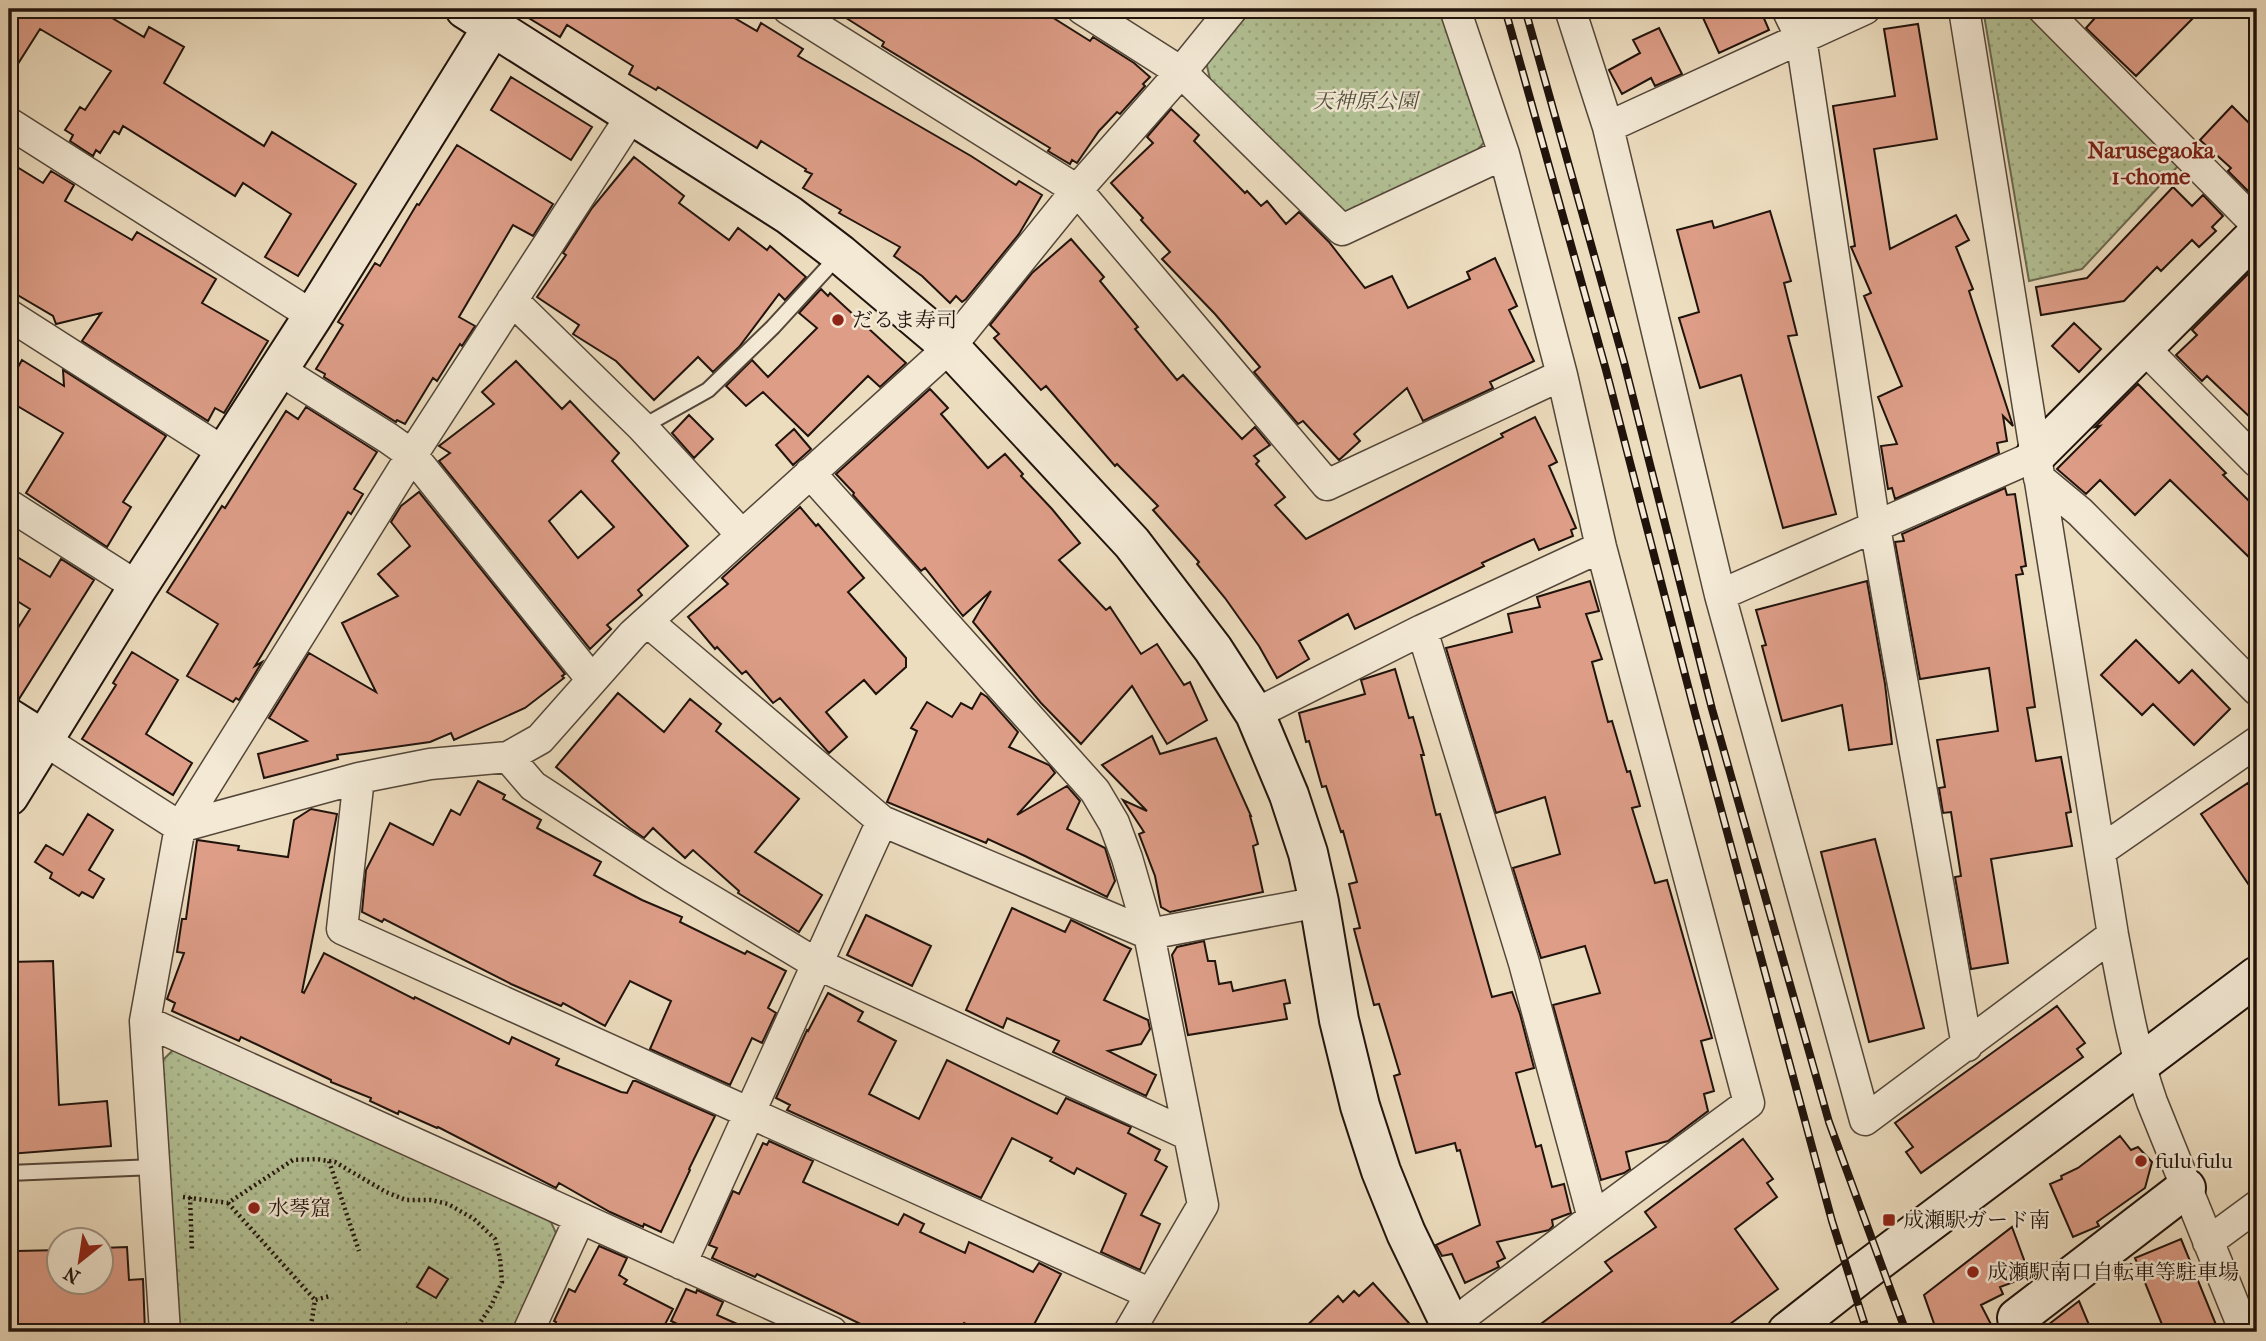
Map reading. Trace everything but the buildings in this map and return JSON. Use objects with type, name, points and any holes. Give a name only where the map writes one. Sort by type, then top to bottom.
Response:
[{"type":"street","points":[[789,9],[1077,190],[1327,485],[1562,375]]},
{"type":"street","points":[[1082,9],[1181,72],[1342,230],[1504,155]]},
{"type":"street","points":[[9,718],[180,827],[359,778],[430,764],[508,757],[540,739],[633,634],[950,347],[1077,190],[1181,72],[1232,9]]},
{"type":"street","points":[[9,796],[138,587],[313,316],[488,15],[632,115],[789,215],[840,254],[950,347],[1132,543],[1213,649],[1255,713],[1289,795],[1308,853],[1339,1020],[1360,1106],[1381,1171],[1450,1331],[1593,1218],[1749,1103],[1601,547],[1562,375],[1504,155],[1455,9]]},
{"type":"street","points":[[1570,9],[1608,127],[1720,595],[1865,1120],[2113,935]]},
{"type":"street","points":[[1787,9],[1801,38],[1875,527],[1967,1045]]},
{"type":"street","points":[[1608,127],[1865,9]]},
{"type":"street","points":[[1964,9],[2113,935],[2139,1065],[2245,1332]]},
{"type":"street","points":[[2043,9],[2257,225]]},
{"type":"street","points":[[165,1332],[145,1021],[180,827],[412,456],[632,115]]},
{"type":"street","points":[[9,123],[313,316]]},
{"type":"street","points":[[1720,595],[1875,527],[2037,467],[2144,348],[2257,234]]},
{"type":"street","points":[[512,300],[642,427],[741,534]]},
{"type":"street","points":[[9,315],[225,453]]},
{"type":"street","points":[[2144,348],[2257,462]]},
{"type":"street","points":[[278,369],[412,456],[592,680]]},
{"type":"street","points":[[2037,467],[2257,690]]},
{"type":"street","points":[[810,473],[1096,791],[1114,822],[1149,934],[1203,1205],[1129,1332]]},
{"type":"street","points":[[9,505],[138,587]]},
{"type":"street","points":[[1255,713],[1422,630],[1601,547]]},
{"type":"street","points":[[648,622],[882,821],[1149,934],[1319,902]]},
{"type":"street","points":[[1422,630],[1524,963],[1593,1218]]},
{"type":"street","points":[[2100,851],[2257,742]]},
{"type":"street","points":[[508,757],[533,786],[673,877],[817,964],[1189,1135]]},
{"type":"street","points":[[359,778],[342,929],[1151,1294]]},
{"type":"street","points":[[681,1264],[882,821]]},
{"type":"street","points":[[1787,1332],[2257,976]]},
{"type":"street","points":[[145,1021],[832,1332]]},
{"type":"street","points":[[2023,1332],[2017,1318],[2186,1188]]},
{"type":"street","points":[[2208,1242],[2257,1206]]},
{"type":"street","points":[[528,1332],[580,1218]]},
{"type":"lane","points":[[642,427],[708,390],[773,327],[840,254]]},
{"type":"lane","points":[[9,1173],[155,1167]]},
{"type":"path","points":[[175,1196],[228,1203],[293,1160],[316,1159],[335,1162],[386,1192],[406,1200],[431,1200],[448,1204],[474,1219],[495,1239],[502,1282],[491,1306],[474,1332]]},
{"type":"path","points":[[329,1161],[359,1251]]},
{"type":"path","points":[[228,1203],[315,1300]]},
{"type":"path","points":[[315,1300],[330,1296]]},
{"type":"path","points":[[310,1332],[315,1300]]},
{"type":"path","points":[[405,1324],[418,1332]]},
{"type":"green space","name":"天神原公園","points":[[1252,9],[1443,9],[1488,138],[1472,156],[1344,213],[1211,83],[1206,62]]},
{"type":"green space","points":[[1983,9],[2025,9],[2179,165],[2082,269],[2029,281]]},
{"type":"green space","points":[[174,1049],[550,1220],[556,1233],[512,1332],[180,1332],[162,1061]]},
{"type":"railway","points":[[1505,9],[1606,370],[1832,1221],[1867,1332]]},
{"type":"railway","points":[[1525,9],[1624,362],[1712,709],[1829,1122],[1906,1332]]},
{"type":"place","name":"だるま寿司","points":[[838,320]]},
{"type":"place","name":"fulu fulu","points":[[2141,1161]]},
{"type":"place","name":"水琴窟","points":[[254,1208]]},
{"type":"place","name":"成瀬駅ガード南","points":[[1889,1220]]},
{"type":"place","name":"成瀬駅南口自転車等駐車場","points":[[1973,1272]]},
{"type":"district","name":"Narusegaoka 1-chome","points":[[2151,163]]}]
